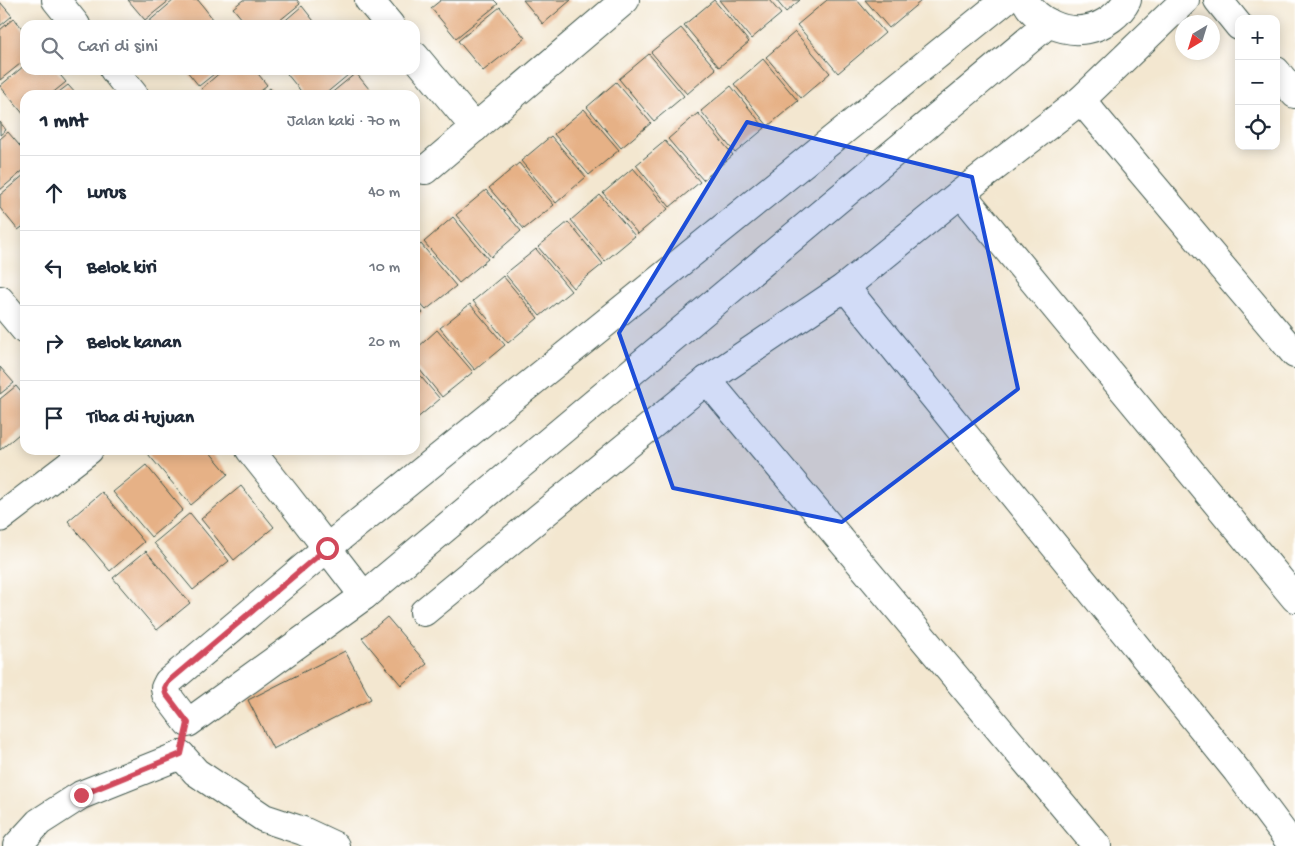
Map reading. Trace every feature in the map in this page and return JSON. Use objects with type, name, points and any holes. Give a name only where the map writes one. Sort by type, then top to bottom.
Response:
[{"type":"street","points":[[56,0],[72,20]]},
{"type":"street","points":[[369,0],[386,20]]},
{"type":"street","points":[[425,170],[625,0]]},
{"type":"street","points":[[188,723],[166,694],[165,688],[168,682],[327,548],[1005,0]]},
{"type":"street","points":[[1024,0],[1036,14],[1049,23],[1068,30],[1088,29],[1107,22],[1122,9],[1127,0]]},
{"type":"street","points":[[424,612],[707,380],[845,287],[961,193],[1081,100],[1185,0]]},
{"type":"street","points":[[1218,0],[1235,21]]},
{"type":"street","points":[[181,754],[188,723],[364,596],[1049,23]]},
{"type":"street","points":[[420,62],[475,128]]},
{"type":"street","points":[[118,75],[130,90]]},
{"type":"street","points":[[1280,76],[1295,94]]},
{"type":"street","points":[[1081,100],[1295,354]]},
{"type":"street","points":[[961,193],[1295,598]]},
{"type":"street","points":[[845,287],[1237,771],[1293,846]]},
{"type":"street","points":[[0,300],[20,324]]},
{"type":"street","points":[[707,380],[1097,846]]},
{"type":"street","points":[[0,518],[82,455]]},
{"type":"street","points":[[254,455],[364,596]]},
{"type":"street","points":[[17,846],[39,822],[81,795],[181,754]]},
{"type":"street","points":[[181,754],[196,772],[264,818],[303,831],[335,846]]},
{"type":"highlighted area","points":[[747,122],[972,177],[1018,389],[842,522],[673,488],[619,333]]},
{"type":"building","points":[[128,0],[170,0],[145,20]]},
{"type":"building","points":[[174,0],[198,0],[213,19],[212,20],[151,20]]},
{"type":"building","points":[[243,0],[297,0],[300,4],[280,20],[243,20],[233,8]]},
{"type":"building","points":[[441,0],[494,0],[498,4],[456,38],[431,8]]},
{"type":"building","points":[[523,0],[571,0],[543,24]]},
{"type":"building","points":[[714,0],[749,42],[719,67],[684,25]]},
{"type":"building","points":[[719,0],[769,0],[781,14],[751,39]]},
{"type":"building","points":[[776,0],[800,0],[786,12]]},
{"type":"building","points":[[827,0],[857,0],[885,33],[838,73],[797,25]]},
{"type":"building","points":[[865,0],[920,0],[921,1],[889,28]]},
{"type":"building","points":[[0,2],[12,16],[0,26]]},
{"type":"building","points":[[302,6],[313,20],[286,20]]},
{"type":"building","points":[[500,7],[525,38],[483,71],[458,41]]},
{"type":"building","points":[[14,18],[20,26],[20,64],[0,80],[0,30]]},
{"type":"building","points":[[681,28],[716,69],[687,94],[651,52]]},
{"type":"building","points":[[795,32],[830,73],[801,98],[766,57]]},
{"type":"building","points":[[649,54],[684,96],[654,121],[619,79]]},
{"type":"building","points":[[763,59],[798,101],[768,126],[734,84]]},
{"type":"building","points":[[20,69],[20,75],[60,75],[66,82],[56,90],[20,90],[20,110],[0,86]]},
{"type":"building","points":[[190,75],[213,75],[199,86]]},
{"type":"building","points":[[217,75],[259,75],[267,85],[261,90],[201,89]]},
{"type":"building","points":[[288,75],[348,75],[330,90],[300,90]]},
{"type":"building","points":[[354,75],[358,75],[370,90],[335,90]]},
{"type":"building","points":[[616,82],[651,123],[621,148],[587,107]]},
{"type":"building","points":[[68,85],[72,90],[62,90]]},
{"type":"building","points":[[731,86],[765,128],[735,153],[701,111]]},
{"type":"building","points":[[584,109],[619,150],[589,175],[554,134]]},
{"type":"building","points":[[698,113],[733,155],[703,180],[668,139]]},
{"type":"building","points":[[0,122],[6,130],[0,135]]},
{"type":"building","points":[[8,132],[20,146],[20,173],[0,190],[0,139]]},
{"type":"building","points":[[551,136],[586,177],[556,203],[521,161]]},
{"type":"building","points":[[665,141],[700,182],[670,207],[636,165]]},
{"type":"building","points":[[519,163],[554,205],[524,229],[489,188]]},
{"type":"building","points":[[633,168],[668,209],[638,234],[603,193]]},
{"type":"building","points":[[20,178],[20,229],[18,230],[0,208],[0,195]]},
{"type":"building","points":[[486,190],[521,231],[491,257],[456,215]]},
{"type":"building","points":[[600,195],[635,236],[605,261],[571,220]]},
{"type":"building","points":[[453,217],[488,259],[459,283],[424,242]]},
{"type":"building","points":[[568,222],[603,264],[573,288],[538,247]]},
{"type":"building","points":[[420,245],[456,286],[426,310],[420,303]]},
{"type":"building","points":[[536,249],[571,291],[540,316],[505,274]]},
{"type":"building","points":[[503,276],[538,318],[508,343],[473,301]]},
{"type":"building","points":[[470,304],[505,345],[475,370],[440,328]]},
{"type":"building","points":[[437,330],[473,372],[442,397],[420,370],[420,345]]},
{"type":"building","points":[[0,367],[14,383],[0,394]]},
{"type":"building","points":[[420,376],[440,399],[420,416]]},
{"type":"building","points":[[16,386],[20,391],[20,433],[0,450],[0,399]]},
{"type":"building","points":[[149,455],[212,455],[228,474],[191,505]]},
{"type":"building","points":[[146,465],[183,510],[151,537],[113,492]]},
{"type":"building","points":[[241,486],[274,527],[234,560],[201,519]]},
{"type":"building","points":[[102,492],[144,542],[110,571],[68,521]]},
{"type":"building","points":[[190,513],[229,561],[193,590],[154,543]]},
{"type":"building","points":[[146,551],[190,603],[157,630],[113,578]]},
{"type":"building","points":[[387,617],[427,664],[401,685],[362,638]]},
{"type":"building","points":[[345,651],[371,699],[273,749],[248,700]]},
{"type":"route","points":[[81,795],[181,754],[188,723],[166,694],[165,688],[168,682],[327,548]]}]
